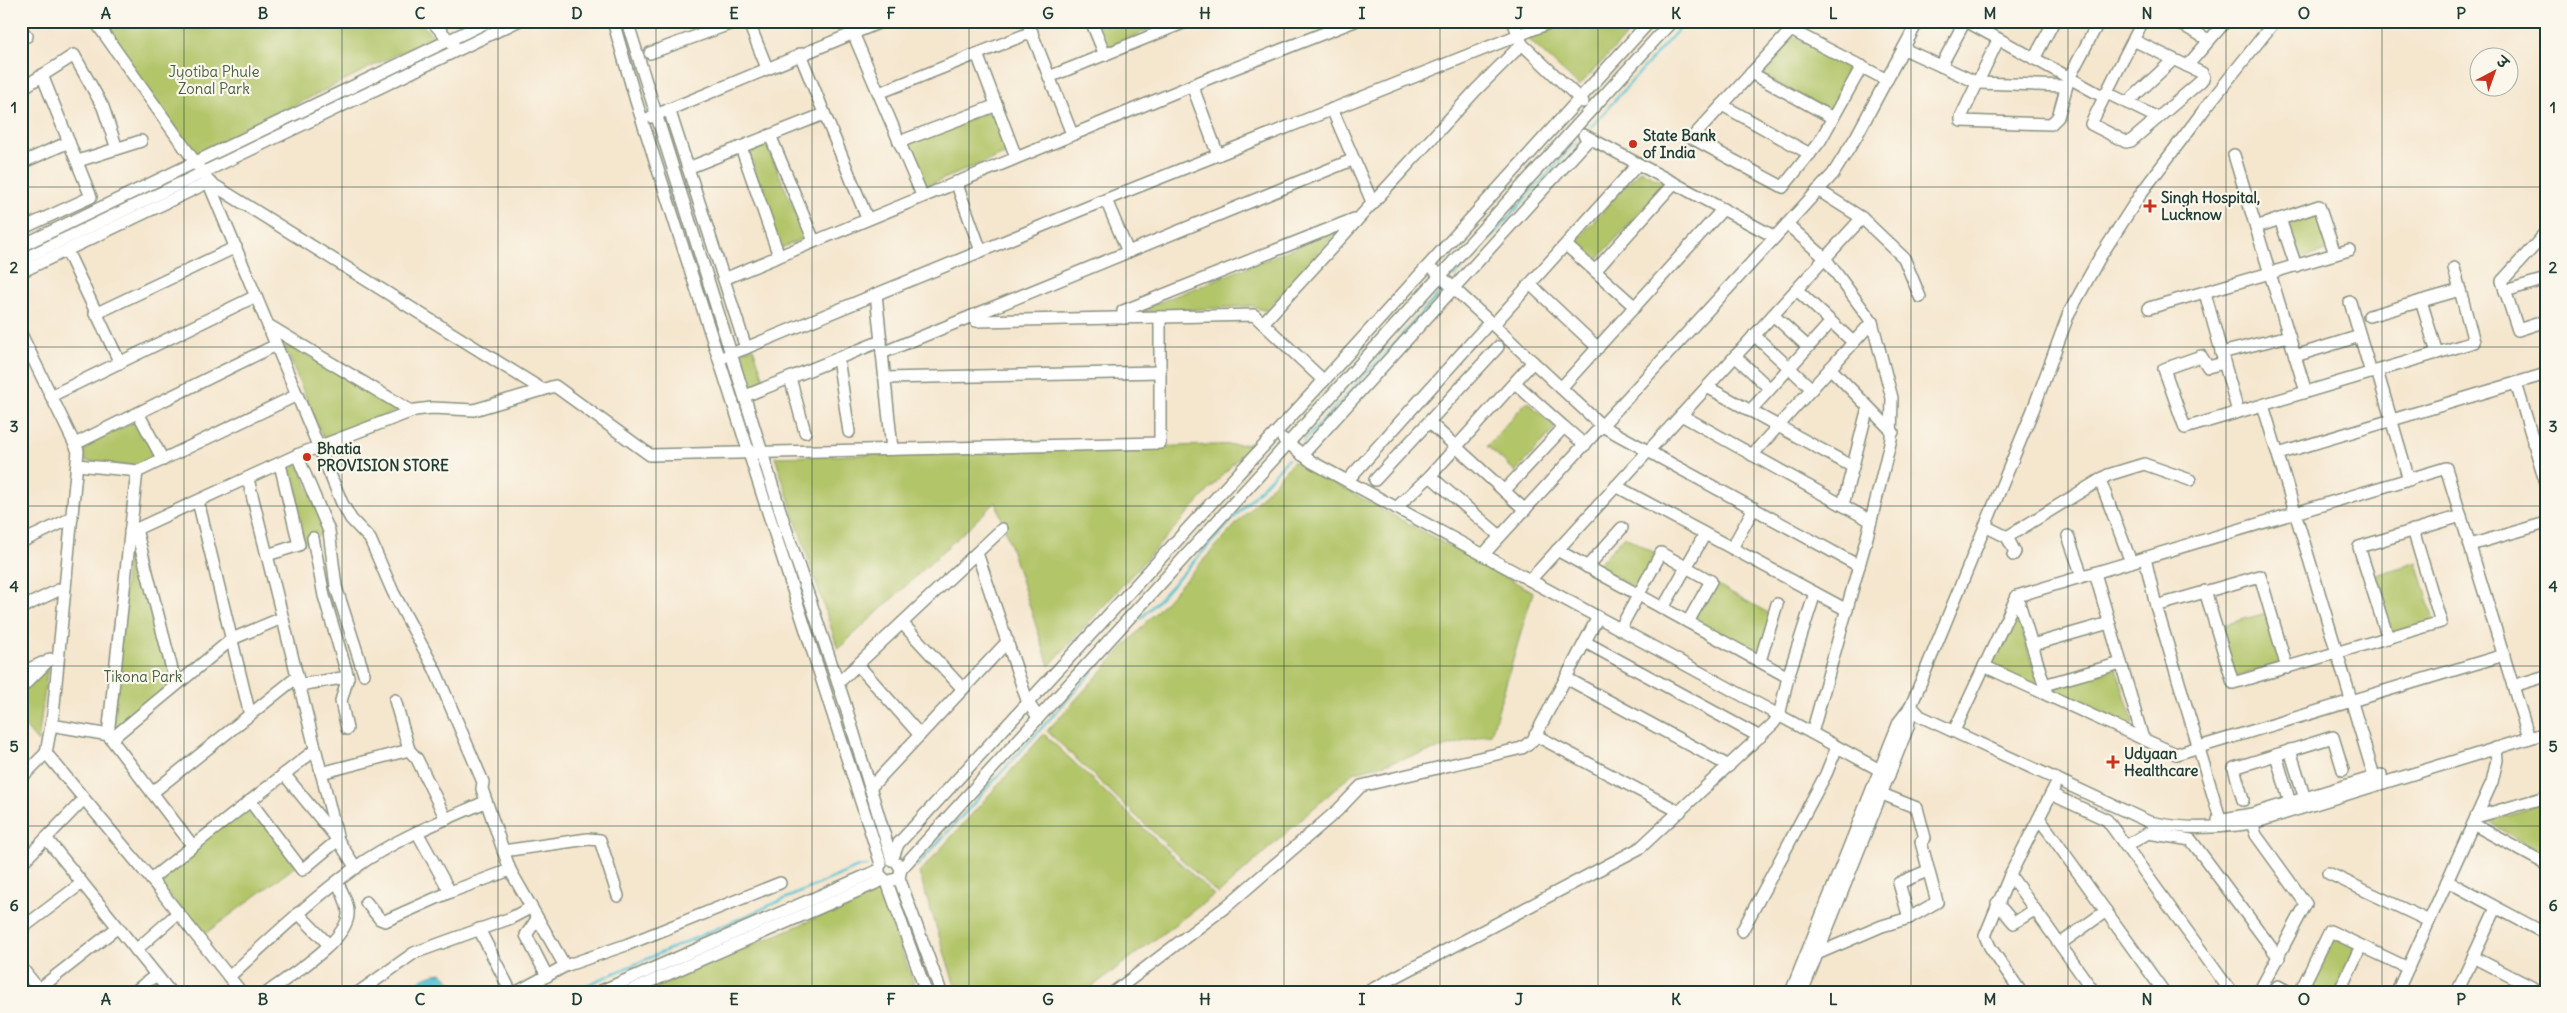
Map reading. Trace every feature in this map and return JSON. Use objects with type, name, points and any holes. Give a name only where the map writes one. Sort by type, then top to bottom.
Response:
[{"type":"street","points":[[94,21],[206,178],[342,503],[352,519],[370,539],[393,592],[435,670],[483,782],[482,789],[485,802],[510,870],[530,908],[565,966]]},
{"type":"street","points":[[432,21],[457,50]]},
{"type":"street","points":[[21,246],[489,21]]},
{"type":"street","points":[[21,272],[67,251],[206,178],[457,50],[518,21]]},
{"type":"street","points":[[613,21],[642,120],[719,359],[926,992]]},
{"type":"street","points":[[627,21],[762,452],[838,683],[870,788],[886,869]]},
{"type":"street","points":[[650,53],[738,21]]},
{"type":"street","points":[[748,21],[767,68]]},
{"type":"street","points":[[642,120],[883,21]]},
{"type":"street","points":[[1091,21],[1105,55]]},
{"type":"street","points":[[1049,77],[1188,21]]},
{"type":"street","points":[[724,279],[922,195],[1355,21]]},
{"type":"street","points":[[1513,21],[1520,40],[1591,110]]},
{"type":"street","points":[[719,359],[1332,109],[1520,40],[1554,21]]},
{"type":"street","points":[[627,992],[886,869],[898,844],[1276,433],[1650,21]]},
{"type":"street","points":[[900,874],[1038,718],[1672,21]]},
{"type":"street","points":[[1484,555],[1833,174],[1856,137],[1918,21]]},
{"type":"street","points":[[1941,66],[1965,21],[2034,59],[2068,82],[2127,103],[2158,118]]},
{"type":"street","points":[[1998,40],[1960,117],[1961,121],[2051,124],[2058,117],[2068,82],[2099,21]]},
{"type":"street","points":[[2133,40],[2202,72],[2204,76],[2201,81],[2131,141],[2122,142],[2091,124],[2105,95],[2133,40],[2143,21]]},
{"type":"street","points":[[2175,21],[2209,40]]},
{"type":"street","points":[[2187,66],[2226,21]]},
{"type":"street","points":[[1792,992],[1885,773],[1908,727],[1911,706],[2033,410],[2069,313],[2100,257],[2154,177],[2275,21]]},
{"type":"street","points":[[2034,59],[2050,22]]},
{"type":"street","points":[[879,93],[977,54],[1030,27],[1072,134]]},
{"type":"street","points":[[1862,66],[1810,154],[1783,187],[1692,138],[1791,30],[1862,66],[1887,80]]},
{"type":"street","points":[[853,33],[922,195]]},
{"type":"street","points":[[1263,323],[1520,40]]},
{"type":"street","points":[[1904,49],[1978,83],[2068,82]]},
{"type":"street","points":[[800,54],[867,218]]},
{"type":"street","points":[[977,54],[1016,157]]},
{"type":"street","points":[[21,89],[74,55],[103,107],[117,149]]},
{"type":"street","points":[[2127,103],[2173,60]]},
{"type":"street","points":[[1751,73],[1833,118]]},
{"type":"street","points":[[21,229],[91,197],[42,75]]},
{"type":"street","points":[[1192,85],[1218,155]]},
{"type":"street","points":[[899,142],[996,105]]},
{"type":"street","points":[[1722,105],[1810,154]]},
{"type":"street","points":[[669,109],[746,348]]},
{"type":"street","points":[[1332,109],[1352,160],[1373,204]]},
{"type":"street","points":[[688,168],[824,114]]},
{"type":"street","points":[[1574,130],[1776,237]]},
{"type":"street","points":[[770,135],[814,241]]},
{"type":"street","points":[[1302,454],[1590,138]]},
{"type":"street","points":[[78,161],[141,141]]},
{"type":"street","points":[[21,163],[69,142]]},
{"type":"street","points":[[741,147],[779,256]]},
{"type":"street","points":[[2234,155],[2306,392]]},
{"type":"street","points":[[882,352],[1352,160]]},
{"type":"street","points":[[1347,481],[1530,284],[1638,164]]},
{"type":"street","points":[[21,260],[206,178]]},
{"type":"street","points":[[206,178],[543,390]]},
{"type":"street","points":[[956,182],[981,251]]},
{"type":"street","points":[[1595,271],[1674,183]]},
{"type":"street","points":[[1818,190],[1862,218],[1904,258],[1920,297]]},
{"type":"street","points":[[1106,200],[1128,252]]},
{"type":"street","points":[[2256,227],[2319,206],[2335,254]]},
{"type":"street","points":[[1561,388],[1724,209]]},
{"type":"street","points":[[1530,580],[1862,218]]},
{"type":"street","points":[[1124,318],[1123,311],[1354,219],[1356,221]]},
{"type":"street","points":[[2280,219],[2296,266]]},
{"type":"street","points":[[1787,224],[1826,258],[1872,322],[1892,398],[1893,432],[1859,566],[1812,733]]},
{"type":"street","points":[[2544,235],[2546,250]]},
{"type":"street","points":[[2544,235],[2502,281],[2518,330],[2546,321]]},
{"type":"street","points":[[1566,244],[1635,307]]},
{"type":"street","points":[[95,314],[236,247]]},
{"type":"street","points":[[2149,308],[2349,250]]},
{"type":"street","points":[[67,251],[95,314],[120,362]]},
{"type":"street","points":[[1428,265],[1602,426],[1859,566]]},
{"type":"street","points":[[2289,336],[2223,358],[2208,367],[2201,356],[2164,369],[2185,428],[2474,342],[2454,268]]},
{"type":"street","points":[[2505,292],[2546,279]]},
{"type":"street","points":[[1530,284],[1598,348]]},
{"type":"street","points":[[1796,289],[1853,342]]},
{"type":"street","points":[[2370,316],[2460,290]]},
{"type":"street","points":[[2205,292],[2238,412]]},
{"type":"street","points":[[876,294],[892,449]]},
{"type":"street","points":[[52,396],[256,296]]},
{"type":"street","points":[[2421,301],[2437,354]]},
{"type":"street","points":[[2350,302],[2360,336],[2391,420],[2408,480]]},
{"type":"street","points":[[972,316],[976,321],[1254,315],[1324,380]]},
{"type":"street","points":[[1773,315],[1808,347]]},
{"type":"street","points":[[133,531],[297,455],[411,411],[432,408],[474,410],[555,386],[650,455],[1160,444],[1160,317]]},
{"type":"street","points":[[1750,411],[1831,322]]},
{"type":"street","points":[[1752,455],[1872,322]]},
{"type":"street","points":[[268,325],[411,411]]},
{"type":"street","points":[[21,334],[25,350],[52,396],[78,451],[65,587],[54,659],[51,725],[46,753],[21,778]]},
{"type":"street","points":[[1754,335],[1812,389]]},
{"type":"street","points":[[2295,356],[2360,336]]},
{"type":"street","points":[[745,396],[881,340]]},
{"type":"street","points":[[75,444],[276,345]]},
{"type":"street","points":[[1375,480],[1498,347]]},
{"type":"street","points":[[1735,356],[1770,389]]},
{"type":"street","points":[[838,358],[849,432]]},
{"type":"street","points":[[1396,508],[1430,476],[1533,362]]},
{"type":"street","points":[[1830,368],[1893,432]]},
{"type":"street","points":[[885,378],[1160,372]]},
{"type":"street","points":[[2278,454],[2546,374]]},
{"type":"street","points":[[790,378],[805,432]]},
{"type":"street","points":[[1515,383],[1584,445]]},
{"type":"street","points":[[2516,383],[2546,484]]},
{"type":"street","points":[[1707,387],[1853,467]]},
{"type":"street","points":[[77,465],[137,471],[297,394]]},
{"type":"street","points":[[2263,405],[2376,781]]},
{"type":"street","points":[[1843,505],[1868,407]]},
{"type":"street","points":[[138,413],[162,460]]},
{"type":"street","points":[[1681,415],[1871,521]]},
{"type":"street","points":[[1429,422],[1525,510]]},
{"type":"street","points":[[1504,492],[1564,427]]},
{"type":"street","points":[[1276,433],[1287,444],[1347,481],[1885,773]]},
{"type":"street","points":[[2534,443],[2546,439]]},
{"type":"street","points":[[297,455],[329,531],[336,587],[364,674]]},
{"type":"street","points":[[280,464],[299,545]]},
{"type":"street","points":[[2008,536],[2100,480],[2144,464],[2190,480]]},
{"type":"street","points":[[1955,728],[2017,596],[2446,468],[2528,734]]},
{"type":"street","points":[[137,471],[133,531],[108,735],[193,846]]},
{"type":"street","points":[[1430,476],[1500,536]]},
{"type":"street","points":[[248,479],[338,840]]},
{"type":"street","points":[[2100,480],[2131,562]]},
{"type":"street","points":[[1616,486],[1847,610]]},
{"type":"street","points":[[198,501],[250,715]]},
{"type":"street","points":[[1732,548],[1754,508]]},
{"type":"street","points":[[2388,638],[2360,547],[2461,516]]},
{"type":"street","points":[[21,542],[72,518]]},
{"type":"street","points":[[2470,545],[2546,523]]},
{"type":"street","points":[[1985,526],[2008,536],[2015,552],[2013,556]]},
{"type":"street","points":[[1587,567],[1622,528]]},
{"type":"street","points":[[838,683],[1002,529]]},
{"type":"street","points":[[2205,591],[2233,683],[2287,668],[2441,622],[2413,530]]},
{"type":"street","points":[[133,531],[176,685]]},
{"type":"street","points":[[267,555],[299,545],[329,531]]},
{"type":"street","points":[[1663,608],[1704,534]]},
{"type":"street","points":[[2068,536],[2082,576]]},
{"type":"street","points":[[313,538],[324,596],[348,677],[342,701],[346,729]]},
{"type":"street","points":[[1557,550],[1788,677]]},
{"type":"street","points":[[977,553],[1028,702],[1038,718]]},
{"type":"street","points":[[1620,629],[1661,553],[1711,581],[1688,622]]},
{"type":"street","points":[[2145,558],[2156,606],[2221,823]]},
{"type":"street","points":[[2095,573],[2144,739]]},
{"type":"street","points":[[2156,606],[2260,576],[2287,668]]},
{"type":"street","points":[[21,608],[65,587]]},
{"type":"street","points":[[1367,992],[1640,848],[1760,737],[1779,716],[1788,677],[1815,593]]},
{"type":"street","points":[[2017,596],[2045,690]]},
{"type":"street","points":[[1760,661],[1777,604]]},
{"type":"street","points":[[1114,992],[1228,905],[1338,810],[1361,786],[1522,748],[1535,735],[1598,617]]},
{"type":"street","points":[[51,725],[115,736],[232,639],[282,618]]},
{"type":"street","points":[[902,623],[963,688]]},
{"type":"street","points":[[2032,645],[2110,623]]},
{"type":"street","points":[[870,788],[1008,641]]},
{"type":"street","points":[[1585,642],[1760,737]]},
{"type":"street","points":[[1984,666],[2045,690],[2176,754],[2504,655]]},
{"type":"street","points":[[21,673],[54,659]]},
{"type":"street","points":[[21,688],[54,659]]},
{"type":"street","points":[[2045,690],[2121,663]]},
{"type":"street","points":[[858,665],[920,735]]},
{"type":"street","points":[[2513,686],[2546,676]]},
{"type":"street","points":[[152,792],[250,715],[298,681],[348,677]]},
{"type":"street","points":[[1566,678],[1729,766]]},
{"type":"street","points":[[395,700],[408,750],[417,759],[446,819]]},
{"type":"street","points":[[1911,706],[2059,777],[2146,813],[2166,819],[2221,823],[2252,823],[2376,781],[2528,734],[2546,733]]},
{"type":"street","points":[[2221,823],[2496,748],[2546,725]]},
{"type":"street","points":[[1535,735],[1680,812]]},
{"type":"street","points":[[2243,800],[2234,768],[2290,750],[2334,737],[2343,770]]},
{"type":"street","points":[[1742,932],[1826,774],[1837,747]]},
{"type":"street","points":[[2397,992],[2492,782],[2497,760],[2496,748]]},
{"type":"street","points":[[151,879],[315,750]]},
{"type":"street","points":[[321,773],[408,750]]},
{"type":"street","points":[[2290,750],[2305,799]]},
{"type":"street","points":[[46,753],[151,879],[241,992]]},
{"type":"street","points":[[2276,755],[2290,803]]},
{"type":"street","points":[[1802,992],[1882,794],[1885,773]]},
{"type":"street","points":[[284,774],[338,840],[356,868]]},
{"type":"street","points":[[2021,992],[1984,936],[2010,875],[2059,777]]},
{"type":"street","points":[[1819,953],[1882,926],[1909,918],[1937,902],[1927,871],[1921,842],[1924,837],[1917,808],[1882,794]]},
{"type":"street","points":[[2051,794],[2107,820],[2231,992]]},
{"type":"street","points":[[2475,821],[2546,797]]},
{"type":"street","points":[[21,864],[84,798]]},
{"type":"street","points":[[250,801],[302,870],[338,840]]},
{"type":"street","points":[[229,977],[298,913],[356,868],[417,832],[485,802]]},
{"type":"street","points":[[2039,818],[2164,992]]},
{"type":"street","points":[[2475,821],[2546,864]]},
{"type":"street","points":[[2252,823],[2256,835],[2306,904],[2260,992]]},
{"type":"street","points":[[417,832],[450,892]]},
{"type":"street","points":[[2126,846],[2148,833],[2191,840],[2279,958]]},
{"type":"street","points":[[46,838],[170,992]]},
{"type":"street","points":[[503,851],[588,839],[600,840],[618,896]]},
{"type":"street","points":[[886,869],[900,874]]},
{"type":"street","points":[[599,992],[886,869],[900,874]]},
{"type":"street","points":[[366,902],[380,919],[385,921],[450,892],[510,870]]},
{"type":"street","points":[[1909,918],[1899,883],[1927,871]]},
{"type":"street","points":[[2328,873],[2429,921]]},
{"type":"street","points":[[900,874],[941,992]]},
{"type":"street","points":[[2010,875],[2094,992]]},
{"type":"street","points":[[2447,881],[2546,934]]},
{"type":"street","points":[[268,992],[329,945],[346,924],[348,915],[338,882]]},
{"type":"street","points":[[21,929],[82,883]]},
{"type":"street","points":[[517,992],[565,966],[626,945],[780,883]]},
{"type":"street","points":[[1997,903],[2014,923],[2034,910]]},
{"type":"street","points":[[359,992],[414,953],[511,918],[530,908]]},
{"type":"street","points":[[2457,992],[2496,908]]},
{"type":"street","points":[[2060,944],[2106,911]]},
{"type":"street","points":[[136,950],[178,913]]},
{"type":"street","points":[[298,913],[329,945]]},
{"type":"street","points":[[537,919],[526,935],[547,976]]},
{"type":"street","points":[[21,967],[41,991],[118,927]]},
{"type":"street","points":[[479,929],[511,992]]},
{"type":"street","points":[[2300,992],[2330,931],[2408,968]]},
{"type":"street","points":[[2339,992],[2361,946]]},
{"type":"street","points":[[2473,957],[2541,992]]},
{"type":"street","points":[[134,992],[156,974]]},
{"type":"street","points":[[2278,986],[2289,992]]},
{"type":"green space","name":"Jyotiba Phule Zonal Park","points":[[99,21],[419,21],[433,36],[195,155]]},
{"type":"green space","points":[[1096,21],[1170,21],[1108,47]]},
{"type":"green space","points":[[1573,21],[1640,21],[1579,86],[1528,39]]},
{"type":"green space","points":[[1793,36],[1855,69],[1830,111],[1758,73]]},
{"type":"green space","points":[[992,110],[1009,152],[924,187],[906,145]]},
{"type":"green space","points":[[766,144],[806,237],[779,249],[749,152]]},
{"type":"green space","points":[[1640,170],[1666,184],[1594,263],[1573,244]]},
{"type":"green space","points":[[2319,215],[2330,250],[2296,260],[2286,224]]},
{"type":"green space","points":[[1339,230],[1266,311],[1252,306],[1133,313]]},
{"type":"green space","points":[[282,340],[400,410],[323,438]]},
{"type":"green space","points":[[753,347],[766,385],[746,393],[734,355]]},
{"type":"green space","points":[[1527,401],[1556,427],[1516,472],[1487,446]]},
{"type":"green space","points":[[137,421],[156,458],[140,467],[85,461],[83,446]]},
{"type":"green space","points":[[1251,444],[1049,666],[996,502],[838,649],[775,457]]},
{"type":"green space","points":[[296,459],[327,532],[299,545],[280,464]]},
{"type":"green space","points":[[1294,461],[1533,592],[1491,734],[1353,773],[1218,894],[1047,731]]},
{"type":"green space","name":"Tikona Park","points":[[130,532],[176,685],[111,735]]},
{"type":"green space","points":[[1624,536],[1655,553],[1635,588],[1596,567]]},
{"type":"green space","points":[[2417,562],[2434,620],[2390,633],[2373,576]]},
{"type":"green space","points":[[1714,583],[1772,615],[1760,656],[1693,620]]},
{"type":"green space","points":[[2266,613],[2281,664],[2235,677],[2220,626]]},
{"type":"green space","points":[[2014,616],[2018,617],[2037,681],[2030,683],[1990,665]]},
{"type":"green space","points":[[48,665],[38,742],[21,722],[21,693]]},
{"type":"green space","points":[[2116,668],[2133,721],[2130,728],[2052,693],[2050,687]]},
{"type":"green space","points":[[1044,734],[1214,895],[1085,992],[957,992],[919,873]]},
{"type":"green space","points":[[249,803],[296,866],[202,936],[155,879]]},
{"type":"green space","points":[[2546,803],[2546,856],[2487,821]]},
{"type":"green space","points":[[879,891],[917,992],[643,992]]},
{"type":"green space","points":[[2331,936],[2356,947],[2335,992],[2304,992]]},
{"type":"water","points":[[442,973],[453,983],[455,992],[408,992],[423,978]]},
{"type":"waterway","points":[[1590,128],[1686,21]]},
{"type":"waterway","points":[[1454,277],[1577,142]]},
{"type":"waterway","points":[[1303,442],[1442,291]]},
{"type":"waterway","points":[[1141,619],[1288,459]]},
{"type":"waterway","points":[[917,866],[1093,671]]},
{"type":"waterway","points":[[571,992],[858,867],[867,866]]},
{"type":"place","name":"State Bank of India","points":[[1633,144]]},
{"type":"place","name":"Singh Hospital, Lucknow","points":[[2150,206]]},
{"type":"place","name":"Bhatia PROVISION STORE","points":[[307,457]]},
{"type":"place","name":"Udyaan Healthcare","points":[[2113,762]]}]
